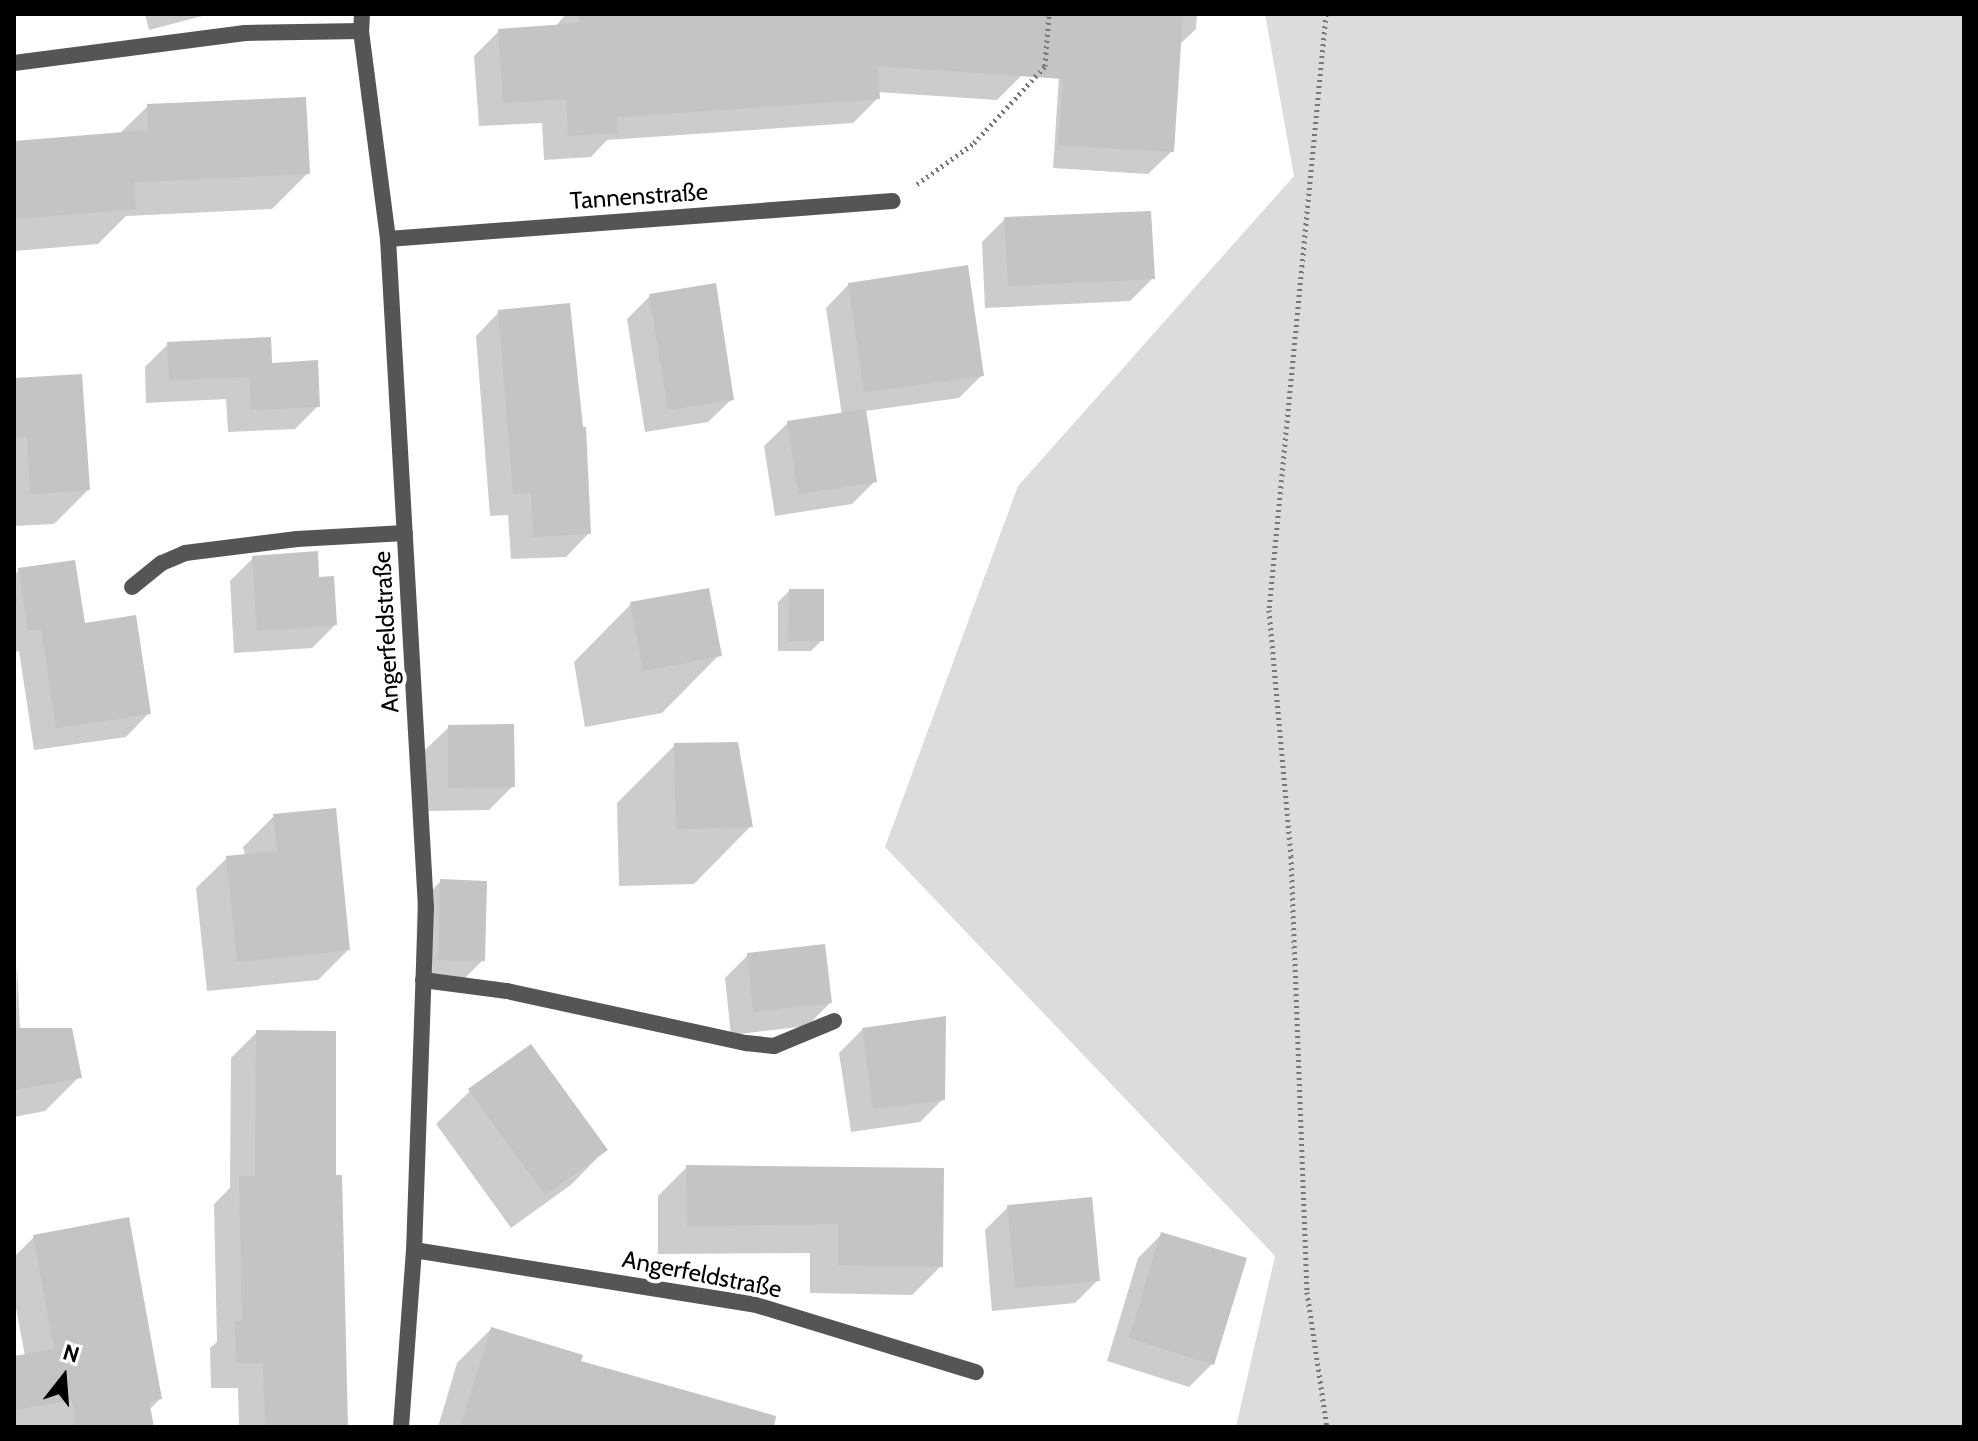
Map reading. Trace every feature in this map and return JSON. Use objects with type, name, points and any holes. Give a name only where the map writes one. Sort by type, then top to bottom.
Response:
[{"type":"street","points":[[14,63],[245,33],[361,22]]},
{"type":"street","name":"Angerfeldstraße","points":[[361,22],[388,239],[426,908],[414,1250],[401,1427]]},
{"type":"street","name":"Tannenstraße","points":[[388,239],[893,201]]},
{"type":"street","points":[[132,587],[162,563],[185,553],[266,541],[405,533]]},
{"type":"street","points":[[423,980],[507,991],[760,1045],[774,1046],[834,1021]]},
{"type":"street","name":"Angerfeldstraße","points":[[414,1250],[753,1304],[976,1372]]},
{"type":"path","points":[[893,201],[974,143],[1045,66],[1049,14]]},
{"type":"path","points":[[1326,14],[1269,610],[1291,856],[1307,1292],[1327,1427]]},
{"type":"shaded area","points":[[1265,14],[1964,14],[1964,1427],[1236,1427],[1275,1256],[885,847],[1018,486],[1294,176]]},
{"type":"building","points":[[579,14],[1183,14],[1174,152],[1058,145],[1063,79],[878,66],[880,99],[617,117],[618,133],[568,136],[566,99],[503,103],[498,29],[580,23]]},
{"type":"building","points":[[306,97],[310,174],[134,182],[136,209],[14,219],[14,141],[148,130],[147,104]]},
{"type":"building","points":[[1151,211],[1155,279],[1008,286],[1004,217]]},
{"type":"building","points":[[968,265],[984,376],[864,392],[848,283]]},
{"type":"building","points":[[716,283],[734,400],[668,410],[649,294]]},
{"type":"building","points":[[570,303],[583,427],[586,427],[591,534],[533,537],[531,493],[513,494],[498,310]]},
{"type":"building","points":[[271,337],[272,363],[318,360],[320,407],[251,410],[249,377],[169,380],[167,342]]},
{"type":"building","points":[[82,374],[90,490],[30,494],[27,437],[14,438],[14,378]]},
{"type":"building","points":[[866,409],[877,482],[798,494],[787,421]]},
{"type":"building","points":[[318,551],[319,577],[334,576],[337,625],[257,631],[252,556]]},
{"type":"building","points":[[75,560],[85,623],[136,615],[151,714],[56,728],[41,629],[28,631],[18,568]]},
{"type":"building","points":[[709,588],[722,656],[643,671],[630,602]]},
{"type":"building","points":[[789,589],[824,589],[824,641],[788,641]]},
{"type":"building","points":[[514,724],[515,787],[448,788],[448,725]]},
{"type":"building","points":[[738,742],[753,827],[676,829],[674,743]]},
{"type":"building","points":[[336,808],[350,950],[237,962],[226,856],[277,851],[273,814]]},
{"type":"building","points":[[440,879],[487,881],[485,961],[438,960]]},
{"type":"building","points":[[825,944],[832,1003],[753,1012],[747,953]]},
{"type":"building","points":[[946,1016],[945,1100],[873,1109],[862,1028]]},
{"type":"building","points":[[14,1028],[72,1028],[82,1078],[14,1090]]},
{"type":"building","points":[[256,1030],[336,1031],[336,1175],[342,1175],[348,1427],[265,1427],[263,1363],[236,1363],[235,1321],[242,1321],[239,1176],[255,1176]]},
{"type":"building","points":[[531,1044],[608,1150],[545,1195],[468,1089]]},
{"type":"building","points":[[686,1165],[944,1168],[943,1267],[838,1265],[838,1224],[687,1226]]},
{"type":"building","points":[[1092,1197],[1100,1281],[1015,1288],[1007,1205]]},
{"type":"building","points":[[129,1217],[162,1399],[149,1401],[154,1427],[76,1427],[72,1400],[14,1410],[14,1356],[54,1349],[33,1235]]},
{"type":"building","points":[[1161,1232],[1247,1258],[1214,1365],[1129,1338]]},
{"type":"building","points":[[491,1327],[583,1355],[581,1361],[776,1416],[774,1427],[460,1427]]}]
